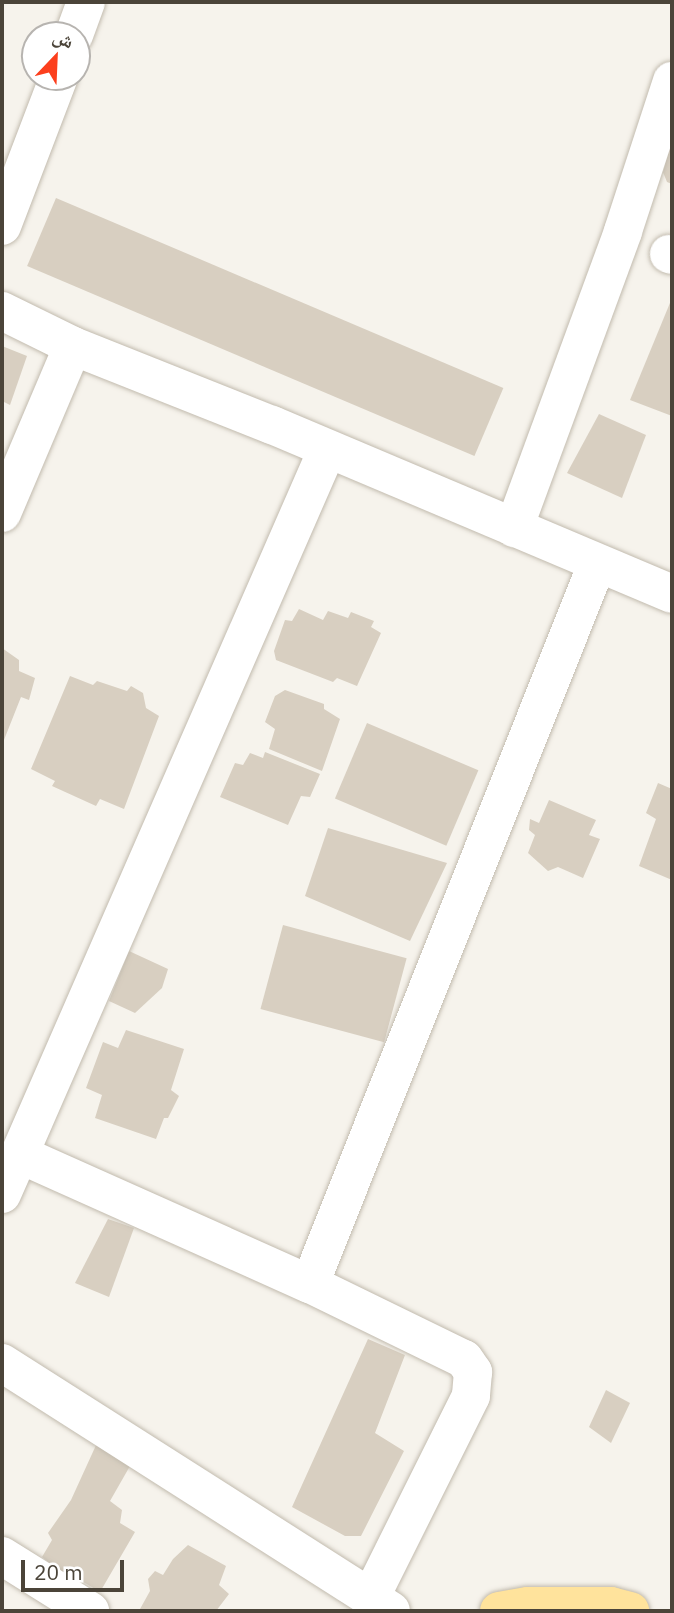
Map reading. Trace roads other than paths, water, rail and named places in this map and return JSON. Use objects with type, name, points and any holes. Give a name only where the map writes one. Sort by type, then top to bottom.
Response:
[{"type":"main road","points":[[499,1611],[528,1606],[611,1606],[630,1611]]},
{"type":"street","points":[[80,21],[86,2]]},
{"type":"street","points":[[514,528],[623,231],[672,81]]},
{"type":"street","points":[[2,226],[54,91]]},
{"type":"street","points":[[2,311],[73,346],[272,425],[672,594]]},
{"type":"street","points":[[2,513],[73,346]]},
{"type":"street","points":[[2,1194],[22,1155],[327,450]]},
{"type":"street","points":[[310,1284],[597,564]]},
{"type":"street","points":[[2,1363],[381,1604],[471,1396],[473,1371],[464,1359],[310,1284],[22,1155]]},
{"type":"street","points":[[2,1556],[90,1611]]}]
